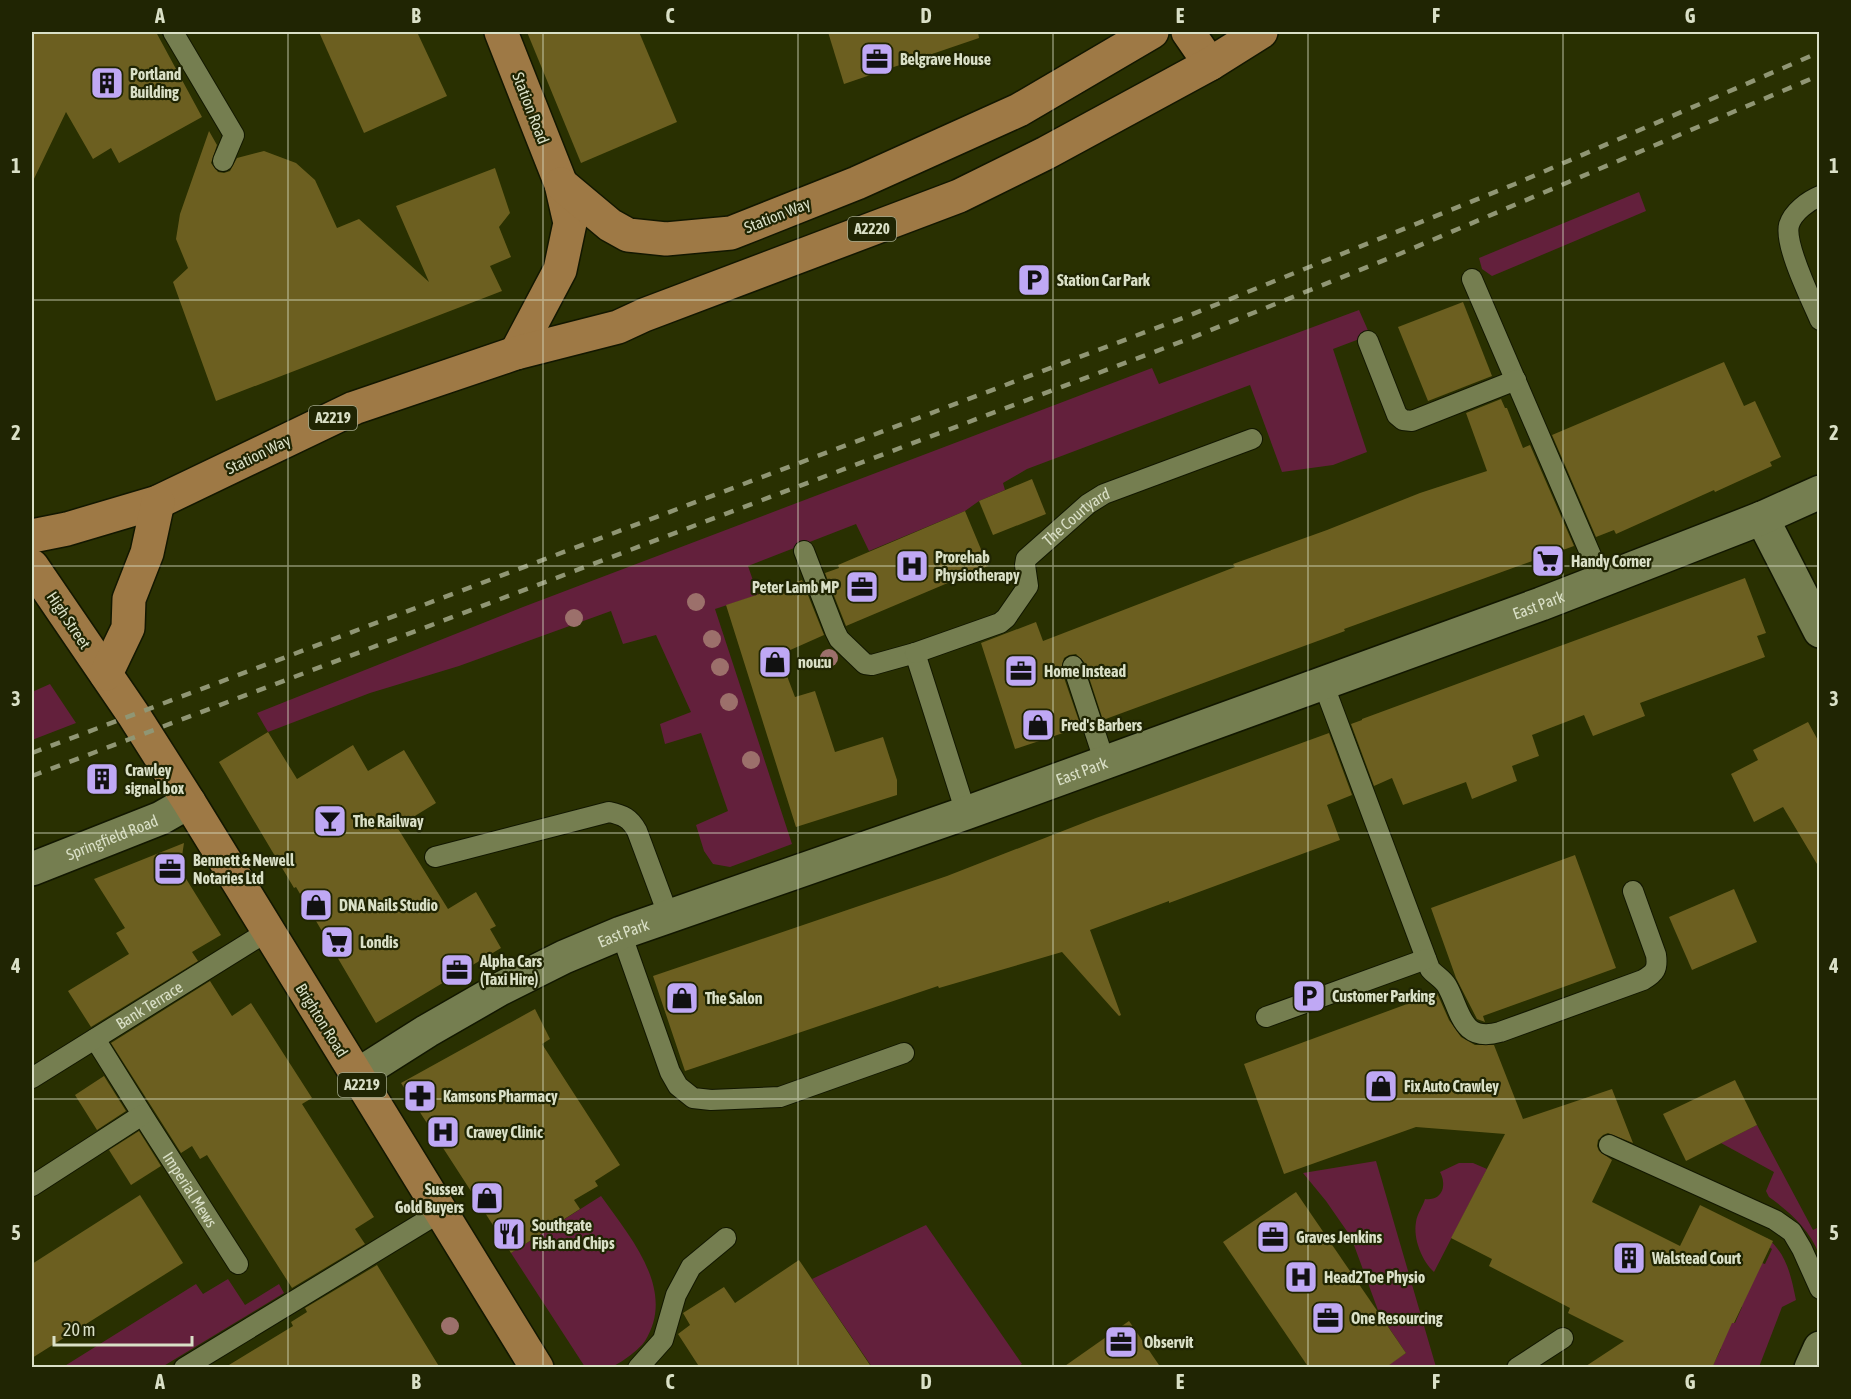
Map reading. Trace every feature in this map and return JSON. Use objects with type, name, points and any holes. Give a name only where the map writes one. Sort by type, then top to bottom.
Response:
[{"type":"main road","name":"Station Road","points":[[501,32],[561,184]]},
{"type":"main road","name":"Station Way","points":[[561,184],[610,225],[628,235],[666,239],[731,233],[857,183],[1019,110],[1152,32]]},
{"type":"main road","points":[[1188,32],[1210,64]]},
{"type":"main road","name":"Station Way","points":[[32,536],[67,529],[158,502],[354,408],[516,353],[618,327],[644,315],[960,196],[1046,153],[1210,64],[1261,32]]},
{"type":"main road","points":[[516,353],[560,270],[570,223],[561,184]]},
{"type":"main road","points":[[106,674],[128,628],[129,599],[147,553],[158,502]]},
{"type":"main road","name":"High Street","points":[[32,566],[106,674]]},
{"type":"main road","name":"Brighton Road","points":[[106,674],[189,802],[537,1368]]},
{"type":"street","name":"East Park","points":[[357,1076],[427,1031],[500,989],[564,957],[621,933],[966,813],[1602,581],[1762,518],[1820,492]]},
{"type":"street","points":[[1762,518],[1820,631]]},
{"type":"street","name":"Springfield Road","points":[[32,869],[161,818],[189,802]]},
{"type":"street","points":[[1811,1368],[1820,1348]]},
{"type":"lane","points":[[173,32],[234,135],[223,161]]},
{"type":"lane","points":[[1820,196],[1798,210],[1789,225],[1789,244],[1820,320]]},
{"type":"lane","points":[[1472,279],[1602,581]]},
{"type":"lane","points":[[1368,341],[1396,415],[1403,420],[1412,421],[1516,380]]},
{"type":"lane","name":"The Courtyard","points":[[804,551],[839,639],[860,660],[872,665],[915,653],[992,626],[1006,618],[1028,586],[1026,559],[1088,504],[1104,494],[1252,439]]},
{"type":"lane","points":[[915,653],[966,813]]},
{"type":"lane","points":[[1073,666],[1105,763]]},
{"type":"lane","points":[[1323,683],[1430,969],[1447,986],[1460,1019],[1466,1025],[1481,1034],[1500,1032],[1654,974],[1658,965],[1656,955],[1633,891]]},
{"type":"lane","points":[[435,857],[609,812],[622,814],[632,821],[638,831],[669,917]]},
{"type":"lane","name":"Bank Terrace","points":[[32,1078],[268,931]]},
{"type":"lane","points":[[621,933],[670,1072],[678,1086],[693,1098],[711,1100],[780,1097],[903,1053]]},
{"type":"lane","points":[[1266,1017],[1426,959]]},
{"type":"lane","name":"Imperial Mews","points":[[95,1039],[238,1264]]},
{"type":"lane","points":[[32,1186],[142,1115]]},
{"type":"lane","points":[[1609,1145],[1775,1220],[1792,1232],[1820,1289]]},
{"type":"lane","points":[[184,1368],[442,1211]]},
{"type":"lane","points":[[638,1368],[663,1340],[676,1295],[691,1267],[726,1238]]},
{"type":"lane","points":[[1517,1368],[1563,1338]]},
{"type":"shaded area","points":[[1639,192],[1646,211],[1492,276],[1482,269],[1479,258]]},
{"type":"shaded area","points":[[1359,310],[1370,335],[1333,349],[1367,452],[1333,465],[1282,472],[1250,385],[1027,469],[1003,483],[1005,490],[979,501],[965,511],[869,551],[856,524],[748,566],[758,595],[715,609],[792,844],[730,867],[713,864],[704,851],[696,825],[728,811],[701,733],[665,744],[660,724],[691,712],[656,635],[623,644],[611,611],[459,666],[370,693],[268,732],[257,713],[523,607],[1152,368],[1159,384]]},
{"type":"shaded area","points":[[50,684],[76,723],[32,740],[32,692]]},
{"type":"shaded area","points":[[1757,1125],[1813,1230],[1819,1227],[1819,1254],[1810,1237],[1798,1222],[1769,1197],[1766,1191],[1774,1172],[1721,1143]]},
{"type":"shaded area","points":[[1376,1161],[1436,1367],[1385,1367],[1406,1353],[1379,1313],[1351,1237],[1303,1173]]},
{"type":"shaded area","points":[[1459,1163],[1473,1163],[1487,1169],[1434,1272],[1419,1249],[1415,1229],[1417,1219],[1425,1199],[1436,1197],[1442,1191],[1443,1182],[1440,1172]]},
{"type":"shaded area","points":[[601,1196],[625,1229],[646,1265],[653,1284],[656,1303],[653,1322],[645,1341],[628,1357],[608,1368],[585,1367],[511,1253]]},
{"type":"shaded area","points":[[926,1225],[1022,1364],[1016,1368],[872,1367],[812,1279]]},
{"type":"shaded area","points":[[1767,1238],[1784,1258],[1796,1300],[1782,1307],[1759,1367],[1703,1368],[1713,1365],[1721,1349],[1714,1345],[1727,1320],[1735,1323],[1742,1307],[1735,1303],[1756,1261],[1765,1264],[1772,1249],[1764,1244]]},
{"type":"shaded area","points":[[228,1279],[245,1305],[279,1284],[284,1293],[162,1367],[63,1367],[196,1284],[203,1294]]},
{"type":"building","name":"Portland Building","points":[[32,32],[156,32],[202,117],[119,163],[111,148],[93,159],[66,112],[32,183]]},
{"type":"building","points":[[319,32],[417,32],[447,96],[364,133]]},
{"type":"building","points":[[527,32],[639,32],[677,122],[581,163]]},
{"type":"building","name":"Belgrave House","points":[[828,32],[978,32],[979,38],[844,84]]},
{"type":"building","points":[[209,131],[217,145],[211,163],[218,172],[230,171],[237,158],[264,151],[296,163],[315,180],[337,228],[359,219],[429,282],[396,206],[495,168],[510,213],[499,227],[511,257],[490,266],[502,291],[216,401],[173,282],[188,268],[176,239],[180,214]]},
{"type":"building","points":[[1463,302],[1492,376],[1428,401],[1398,327]]},
{"type":"building","points":[[1724,362],[1744,406],[1755,401],[1781,457],[1770,462],[1772,466],[1715,492],[1714,490],[1616,534],[1614,530],[1596,537],[1552,435]]},
{"type":"building","points":[[1501,399],[1523,448],[1530,445],[1574,546],[1344,629],[1345,631],[1103,720],[1084,662],[1076,654],[1069,655],[1064,658],[1061,669],[1081,727],[1015,749],[981,643],[1036,622],[1043,641],[1235,567],[1233,564],[1420,493],[1487,471],[1466,413]]},
{"type":"building","points":[[1032,479],[1046,514],[993,535],[979,501]]},
{"type":"building","points":[[965,511],[988,566],[846,626],[825,573],[839,568],[838,565]]},
{"type":"building","points":[[1745,578],[1766,633],[1757,636],[1765,657],[1640,703],[1645,716],[1593,736],[1584,715],[1532,735],[1539,756],[1512,766],[1517,781],[1472,799],[1466,782],[1403,805],[1392,778],[1374,786],[1351,724]]},
{"type":"building","points":[[802,580],[824,635],[779,655],[795,697],[815,691],[835,752],[883,737],[897,780],[897,795],[796,827],[726,605]]},
{"type":"building","points":[[1808,722],[1820,744],[1820,869],[1783,807],[1754,822],[1731,774],[1758,760],[1753,750]]},
{"type":"building","points":[[268,732],[297,779],[353,745],[368,771],[404,750],[436,803],[397,827],[448,909],[476,892],[496,926],[490,929],[501,948],[376,1023],[219,762]]},
{"type":"building","points":[[1329,733],[1352,795],[1327,805],[1340,840],[1090,930],[1121,1015],[1119,1016],[1062,952],[939,988],[938,986],[685,1071],[653,976],[947,876],[1096,818]]},
{"type":"building","points":[[184,843],[180,869],[221,935],[192,952],[198,961],[91,1027],[68,991],[129,954],[116,933],[125,928],[94,879]]},
{"type":"building","points":[[1575,855],[1616,968],[1483,1016],[1485,1022],[1477,1019],[1456,978],[1431,908]]},
{"type":"building","points":[[1734,889],[1757,942],[1692,970],[1669,917]]},
{"type":"building","points":[[210,981],[232,1016],[251,1003],[312,1098],[302,1104],[374,1217],[355,1229],[365,1244],[292,1288],[207,1155],[200,1159],[192,1146],[181,1153],[111,1043]]},
{"type":"building","points":[[1437,993],[1449,1020],[1461,1037],[1475,1045],[1494,1045],[1523,1119],[1612,1089],[1633,1143],[1608,1133],[1598,1140],[1599,1151],[1612,1160],[1592,1202],[1680,1246],[1700,1205],[1773,1241],[1712,1368],[1583,1368],[1624,1341],[1568,1313],[1570,1308],[1489,1266],[1492,1259],[1451,1238],[1505,1134],[1416,1127],[1284,1174],[1244,1064]]},
{"type":"building","points":[[535,1009],[550,1039],[542,1044],[620,1165],[595,1181],[598,1186],[574,1200],[580,1209],[511,1253],[401,1083]]},
{"type":"building","points":[[104,1076],[126,1111],[97,1130],[75,1095]]},
{"type":"building","points":[[1735,1080],[1757,1125],[1686,1161],[1663,1114]]},
{"type":"building","points":[[139,1131],[161,1166],[131,1185],[109,1150]]},
{"type":"building","points":[[1296,1192],[1406,1353],[1385,1368],[1309,1368],[1223,1242]]},
{"type":"building","points":[[140,1195],[183,1263],[32,1358],[32,1264]]},
{"type":"building","points":[[799,1260],[872,1368],[700,1368],[678,1334],[690,1325],[683,1313],[724,1287],[735,1303]]},
{"type":"building","points":[[377,1265],[440,1368],[224,1368],[293,1326],[291,1322],[307,1312],[305,1308]]},
{"type":"building","name":"Observit","points":[[1129,1321],[1161,1368],[1062,1368]]},
{"type":"railway","points":[[32,753],[1188,316],[1515,184],[1820,52]]},
{"type":"railway","points":[[32,776],[1191,338],[1397,255],[1820,75]]},
{"type":"place","name":"Belgrave House","points":[[877,59]]},
{"type":"place","name":"Portland Building","points":[[107,83]]},
{"type":"place","name":"Station Car Park","points":[[1034,280]]},
{"type":"place","name":"Handy Corner","points":[[1548,561]]},
{"type":"place","name":"Prorehab Physiotherapy","points":[[912,566]]},
{"type":"place","name":"Peter Lamb MP","points":[[862,587]]},
{"type":"place","name":"nou:u","points":[[775,662]]},
{"type":"place","name":"Home Instead","points":[[1021,671]]},
{"type":"place","name":"Fred's Barbers","points":[[1038,725]]},
{"type":"place","name":"Crawley signal box","points":[[102,779]]},
{"type":"place","name":"The Railway","points":[[330,821]]},
{"type":"place","name":"Bennett & Newell Notaries Ltd","points":[[170,869]]},
{"type":"place","name":"DNA Nails Studio","points":[[316,905]]},
{"type":"place","name":"Londis","points":[[337,942]]},
{"type":"place","name":"Alpha Cars (Taxi Hire)","points":[[457,970]]},
{"type":"place","name":"Customer Parking","points":[[1309,996]]},
{"type":"place","name":"The Salon","points":[[682,998]]},
{"type":"place","name":"Fix Auto Crawley","points":[[1381,1086]]},
{"type":"place","name":"Kamsons Pharmacy","points":[[420,1096]]},
{"type":"place","name":"Crawey Clinic","points":[[443,1132]]},
{"type":"place","name":"Sussex Gold Buyers","points":[[487,1198]]},
{"type":"place","name":"Southgate Fish and Chips","points":[[509,1234]]},
{"type":"place","name":"Graves Jenkins","points":[[1273,1237]]},
{"type":"place","name":"Walstead Court","points":[[1629,1258]]},
{"type":"place","name":"Head2Toe Physio","points":[[1301,1277]]},
{"type":"place","name":"One Resourcing","points":[[1328,1318]]},
{"type":"place","name":"Observit","points":[[1121,1342]]}]
